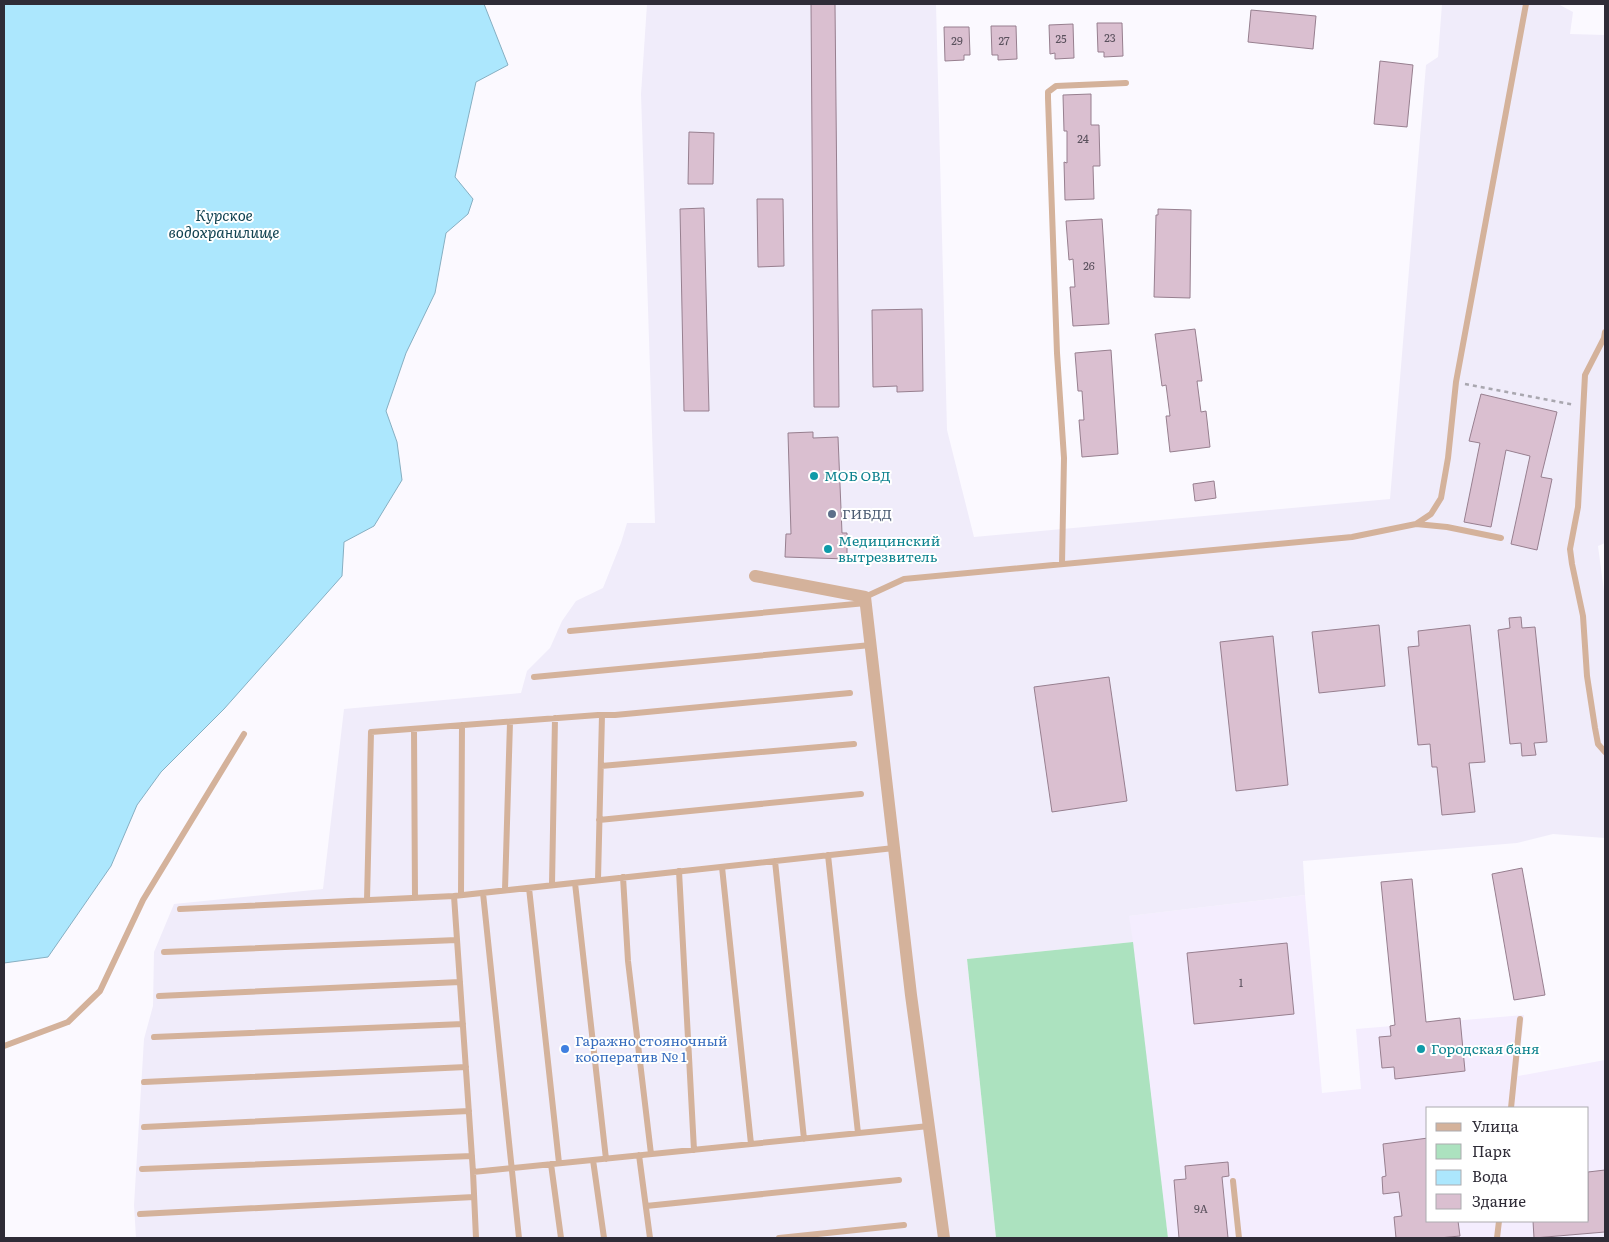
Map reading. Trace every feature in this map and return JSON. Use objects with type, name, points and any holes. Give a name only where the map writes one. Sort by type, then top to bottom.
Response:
[{"type":"street","points":[[755,576],[866,600],[911,995],[944,1238]]},
{"type":"lane","points":[[1416,524],[1430,514],[1442,498],[1456,382],[1526,4]]},
{"type":"lane","points":[[1062,564],[1064,458],[1057,353],[1048,92],[1056,86],[1126,82]]},
{"type":"lane","points":[[1605,332],[1604,338],[1585,375],[1578,507],[1570,549],[1583,616],[1587,676],[1595,728],[1598,744],[1605,752]]},
{"type":"lane","points":[[570,631],[866,600],[904,579],[1352,537],[1416,524],[1448,527],[1501,538]]},
{"type":"lane","points":[[534,678],[871,645]]},
{"type":"lane","points":[[367,900],[371,732],[555,718],[615,716],[850,693]]},
{"type":"lane","points":[[598,880],[602,715]]},
{"type":"lane","points":[[552,885],[555,718]]},
{"type":"lane","points":[[505,890],[510,722]]},
{"type":"lane","points":[[462,725],[457,940],[476,1238]]},
{"type":"lane","points":[[414,729],[415,898]]},
{"type":"lane","points":[[4,1046],[68,1022],[100,991],[143,900],[244,734]]},
{"type":"lane","points":[[601,766],[854,744]]},
{"type":"lane","points":[[599,820],[861,794]]},
{"type":"lane","points":[[180,909],[457,895],[894,848]]},
{"type":"lane","points":[[828,855],[858,1133]]},
{"type":"lane","points":[[776,861],[804,1139]]},
{"type":"lane","points":[[722,867],[751,1144]]},
{"type":"lane","points":[[679,871],[694,1150]]},
{"type":"lane","points":[[623,878],[628,961],[651,1154]]},
{"type":"lane","points":[[575,883],[606,1159]]},
{"type":"lane","points":[[529,888],[559,1163]]},
{"type":"lane","points":[[483,892],[518,1238]]},
{"type":"lane","points":[[164,952],[457,940]]},
{"type":"lane","points":[[160,996],[460,982]]},
{"type":"lane","points":[[1511,1107],[1520,1019]]},
{"type":"lane","points":[[154,1037],[463,1024]]},
{"type":"lane","points":[[144,1082],[466,1068]]},
{"type":"lane","points":[[144,1127],[469,1111]]},
{"type":"lane","points":[[473,1172],[929,1126]]},
{"type":"lane","points":[[639,1155],[650,1238]]},
{"type":"lane","points":[[142,1169],[472,1156]]},
{"type":"lane","points":[[593,1160],[604,1238]]},
{"type":"lane","points":[[551,1164],[561,1238]]},
{"type":"lane","points":[[646,1206],[899,1180]]},
{"type":"lane","points":[[1233,1181],[1239,1238]]},
{"type":"lane","points":[[140,1214],[474,1197]]},
{"type":"lane","points":[[1497,1238],[1499,1222]]},
{"type":"lane","points":[[778,1238],[904,1225]]},
{"type":"path","points":[[1456,382],[1583,407]]},
{"type":"shaded area","points":[[647,4],[936,4],[947,430],[974,537],[1390,499],[1426,65],[1438,57],[1442,4],[1558,4],[1573,12],[1570,34],[1605,35],[1605,543],[1598,546],[1605,599],[1605,838],[1553,834],[1517,843],[1303,861],[1305,895],[1129,916],[1133,942],[967,959],[996,1238],[136,1238],[134,1205],[144,1039],[153,1006],[154,952],[174,904],[323,889],[344,709],[521,693],[527,671],[550,648],[562,621],[576,601],[603,588],[627,523],[655,523],[641,94]]},
{"type":"shaded area","points":[[1305,895],[1322,1093],[1361,1089],[1356,1029],[1524,1015],[1518,1076],[1605,1060],[1605,1238],[1168,1238],[1128,916]]},
{"type":"green space","points":[[1133,942],[1168,1238],[996,1238],[967,959]]},
{"type":"water","name":"Курское водохранилище","points":[[4,4],[484,4],[508,65],[476,82],[455,177],[473,199],[468,214],[446,233],[435,293],[406,353],[386,411],[397,442],[402,480],[374,526],[344,542],[342,576],[224,709],[161,772],[137,805],[111,866],[48,957],[4,963]]},
{"type":"building","points":[[811,4],[835,4],[839,407],[814,407]]},
{"type":"building","points":[[1251,10],[1316,16],[1313,49],[1248,42]]},
{"type":"building","points":[[1097,23],[1122,23],[1123,56],[1104,57],[1104,52],[1098,52]]},
{"type":"building","points":[[1073,24],[1074,58],[1055,59],[1055,53],[1050,54],[1049,25]]},
{"type":"building","points":[[991,26],[1016,26],[1017,59],[998,60],[998,55],[992,55]]},
{"type":"building","points":[[944,27],[969,27],[970,55],[964,55],[964,60],[945,61]]},
{"type":"building","points":[[1380,61],[1413,65],[1407,127],[1374,124]]},
{"type":"building","points":[[1091,94],[1091,125],[1099,125],[1100,166],[1093,166],[1094,199],[1065,200],[1064,162],[1067,163],[1067,131],[1064,131],[1063,95]]},
{"type":"building","points":[[689,132],[714,133],[713,184],[688,184]]},
{"type":"building","points":[[757,199],[783,199],[784,266],[758,267]]},
{"type":"building","points":[[704,208],[709,411],[684,411],[680,209]]},
{"type":"building","points":[[1158,209],[1191,210],[1190,298],[1154,297],[1156,215],[1158,215]]},
{"type":"building","points":[[1102,219],[1109,324],[1073,326],[1070,287],[1075,287],[1073,259],[1069,260],[1066,221]]},
{"type":"building","points":[[922,309],[923,391],[897,392],[897,386],[873,387],[872,310]]},
{"type":"building","points":[[1195,329],[1202,381],[1197,381],[1201,412],[1206,411],[1210,447],[1170,452],[1166,416],[1170,416],[1166,385],[1162,386],[1155,334]]},
{"type":"building","points":[[1111,350],[1118,454],[1082,457],[1079,420],[1084,420],[1082,391],[1078,391],[1075,353]]},
{"type":"building","points":[[1481,394],[1557,412],[1541,477],[1552,479],[1537,550],[1511,544],[1530,456],[1506,450],[1491,527],[1464,522],[1480,443],[1469,441]]},
{"type":"building","name":"МОБ ОВД","points":[[813,432],[813,438],[838,437],[842,533],[847,533],[847,559],[785,557],[786,534],[791,534],[788,433]]},
{"type":"building","points":[[1214,481],[1216,498],[1195,501],[1193,484]]},
{"type":"building","points":[[1521,617],[1522,628],[1535,627],[1547,742],[1534,743],[1536,755],[1522,756],[1521,743],[1510,744],[1498,630],[1510,628],[1509,618]]},
{"type":"building","points":[[1379,625],[1385,686],[1319,693],[1312,632]]},
{"type":"building","points":[[1470,625],[1485,762],[1469,763],[1475,812],[1442,815],[1437,767],[1432,767],[1430,744],[1418,745],[1408,647],[1419,646],[1418,631]]},
{"type":"building","points":[[1273,636],[1288,785],[1236,791],[1220,642]]},
{"type":"building","points":[[1109,677],[1127,801],[1052,812],[1034,687]]},
{"type":"building","points":[[1522,868],[1545,995],[1514,1000],[1492,874]]},
{"type":"building","points":[[1412,879],[1426,1022],[1460,1018],[1465,1071],[1395,1079],[1394,1067],[1382,1068],[1379,1037],[1391,1036],[1390,1026],[1395,1025],[1381,882]]},
{"type":"building","points":[[1287,943],[1294,1014],[1194,1024],[1187,953]]},
{"type":"building","points":[[1426,1138],[1426,1222],[1458,1222],[1460,1236],[1396,1238],[1394,1217],[1402,1216],[1399,1192],[1383,1194],[1382,1177],[1386,1176],[1383,1144]]},
{"type":"building","points":[[1228,1162],[1229,1176],[1222,1177],[1228,1238],[1179,1238],[1174,1180],[1186,1179],[1185,1166]]},
{"type":"building","points":[[1605,1170],[1605,1232],[1534,1238],[1533,1222],[1589,1222],[1589,1172]]},
{"type":"place","name":"МОБ ОВД","points":[[814,476]]},
{"type":"place","name":"ГИБДД","points":[[832,514]]},
{"type":"place","name":"Медицинский вытрезвитель","points":[[828,549]]},
{"type":"place","name":"Гаражно стояночный кооператив № 1","points":[[565,1049]]},
{"type":"place","name":"Городская баня","points":[[1421,1049]]}]
